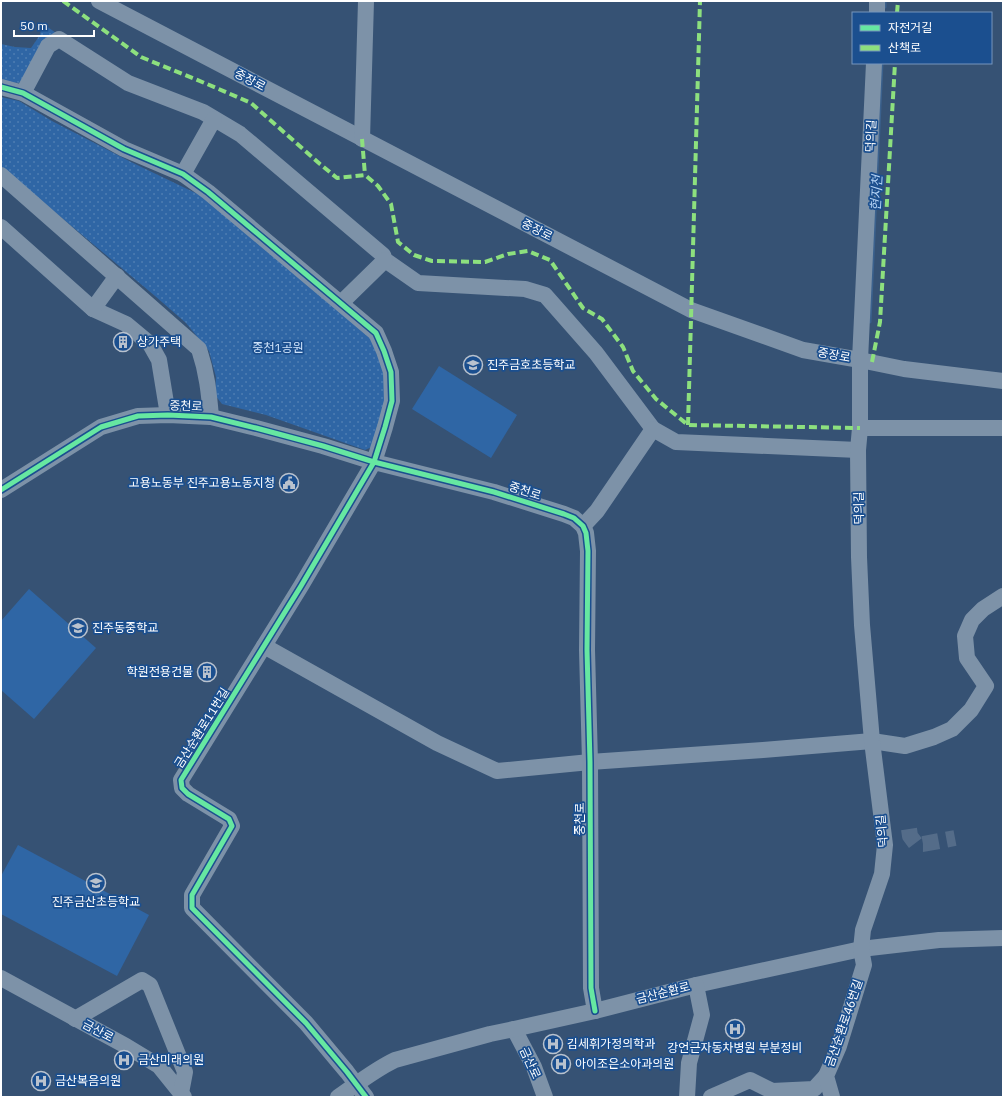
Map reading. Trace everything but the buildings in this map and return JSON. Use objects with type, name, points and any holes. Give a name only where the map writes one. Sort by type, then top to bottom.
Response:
[{"type":"street","name":"중장로","points":[[99,1],[691,310],[803,350],[904,369],[1003,381]]},
{"type":"street","points":[[362,139],[366,1]]},
{"type":"street","points":[[877,1],[877,12]]},
{"type":"street","points":[[23,93],[48,46],[58,39],[128,82],[202,112],[240,134],[383,255],[385,260],[418,283],[525,288],[545,295],[596,353],[653,429],[676,442],[858,450]]},
{"type":"street","name":"덕의길","points":[[861,949],[863,930],[882,874],[885,845],[872,741],[862,625],[859,558],[858,450],[860,428],[860,360],[874,64]]},
{"type":"street","name":"금산순환로11번길","points":[[1,87],[23,93],[124,149],[183,174],[208,192],[376,333],[384,351],[391,372],[392,401],[374,462],[264,646],[181,780],[182,788],[188,794],[229,819],[232,826],[192,895],[192,908],[306,1023],[357,1084]]},
{"type":"street","points":[[183,174],[214,119]]},
{"type":"street","points":[[3,182],[117,276],[199,349],[205,368],[209,389],[211,417]]},
{"type":"street","points":[[1,227],[93,309],[126,324],[150,344],[159,360],[168,415]]},
{"type":"street","points":[[340,303],[385,260]]},
{"type":"street","points":[[93,309],[117,276]]},
{"type":"street","name":"중천로","points":[[1,490],[101,427],[138,416],[168,415],[211,417],[509,497],[574,518],[583,526],[586,533],[588,551],[587,650],[590,762],[591,988],[595,1011]]},
{"type":"street","points":[[860,428],[1003,428]]},
{"type":"street","points":[[583,526],[598,510],[653,429]]},
{"type":"street","points":[[264,646],[437,743],[497,771],[590,762],[755,751],[872,741],[905,746],[934,737],[952,729],[971,710],[986,686],[968,658],[965,636],[972,620],[983,609],[1003,596]]},
{"type":"street","name":"금산순환로","points":[[338,1097],[385,1064],[395,1060],[490,1034],[595,1011],[696,984],[861,949],[938,940],[1003,938]]},
{"type":"street","name":"금산순환로46번길","points":[[832,1097],[826,1076],[839,1046],[864,965],[861,949]]},
{"type":"street","points":[[1,969],[20,989]]},
{"type":"street","name":"금산로","points":[[1,978],[126,1046],[159,1066],[183,1095]]},
{"type":"street","points":[[75,1018],[142,980],[150,985],[185,1072],[183,1095]]},
{"type":"street","points":[[687,1097],[689,1063],[702,1015],[696,984]]},
{"type":"street","name":"금산로","points":[[514,1029],[534,1067],[545,1097]]},
{"type":"street","points":[[711,1097],[750,1080],[772,1091],[814,1088],[826,1076]]},
{"type":"street","points":[[357,1084],[366,1097]]},
{"type":"green space","points":[[42,23],[56,33],[22,83],[1,82],[1,44],[31,48],[40,35]]},
{"type":"green space","name":"중천1공원","points":[[1,97],[19,101],[52,121],[131,162],[206,198],[373,340],[385,370],[384,408],[374,446],[365,450],[266,415],[222,404],[215,395],[216,377],[209,351],[186,323],[1,167]]},
{"type":"green space","points":[[439,366],[517,415],[491,458],[412,409]]},
{"type":"green space","points":[[29,589],[96,648],[34,719],[1,690],[1,621]]},
{"type":"green space","points":[[18,845],[149,915],[117,976],[1,914],[1,876]]},
{"type":"waterway","name":"현지천","points":[[885,1],[885,7]]},
{"type":"waterway","name":"현지천","points":[[870,322],[882,64]]},
{"type":"tunnel","points":[[909,829],[910,836],[916,844],[955,838]]},
{"type":"marked path","points":[[63,1],[141,57],[251,103],[337,178],[365,175],[378,186],[391,204],[398,242],[414,255],[432,261],[485,262],[508,254],[528,251],[550,260],[583,308],[602,319],[623,347],[633,371],[656,399],[688,425],[860,428]]},
{"type":"marked path","points":[[688,425],[700,1]]},
{"type":"marked path","points":[[897,12],[898,1]]},
{"type":"marked path","points":[[872,362],[880,322],[895,64]]},
{"type":"marked path","points":[[362,139],[365,175]]},
{"type":"cycle path","points":[[1,87],[23,93],[124,149],[183,174],[208,192],[376,333],[384,351],[391,372],[392,401],[374,462],[301,586],[181,780],[182,788],[188,794],[229,819],[232,826],[192,895],[192,908],[306,1023],[366,1097]]},
{"type":"cycle path","points":[[1,490],[101,427],[138,416],[168,415],[211,417],[323,446],[374,462],[494,492],[574,518],[583,526],[586,533],[588,551],[587,650],[590,762],[591,988],[595,1011]]},
{"type":"place","name":"상가주택","points":[[123,342]]},
{"type":"place","name":"진주금호초등학교","points":[[473,365]]},
{"type":"place","name":"고용노동부 진주고용노동지청","points":[[289,483]]},
{"type":"place","name":"진주동중학교","points":[[78,628]]},
{"type":"place","name":"학원전용건물","points":[[207,672]]},
{"type":"place","name":"진주금산초등학교","points":[[96,883]]},
{"type":"place","name":"강언근자동차병원 부분정비","points":[[735,1029]]},
{"type":"place","name":"김세휘가정의학과","points":[[553,1044]]},
{"type":"place","name":"금산미래의원","points":[[124,1060]]},
{"type":"place","name":"아이조은소아과의원","points":[[561,1064]]},
{"type":"place","name":"금산복음의원","points":[[41,1081]]}]
